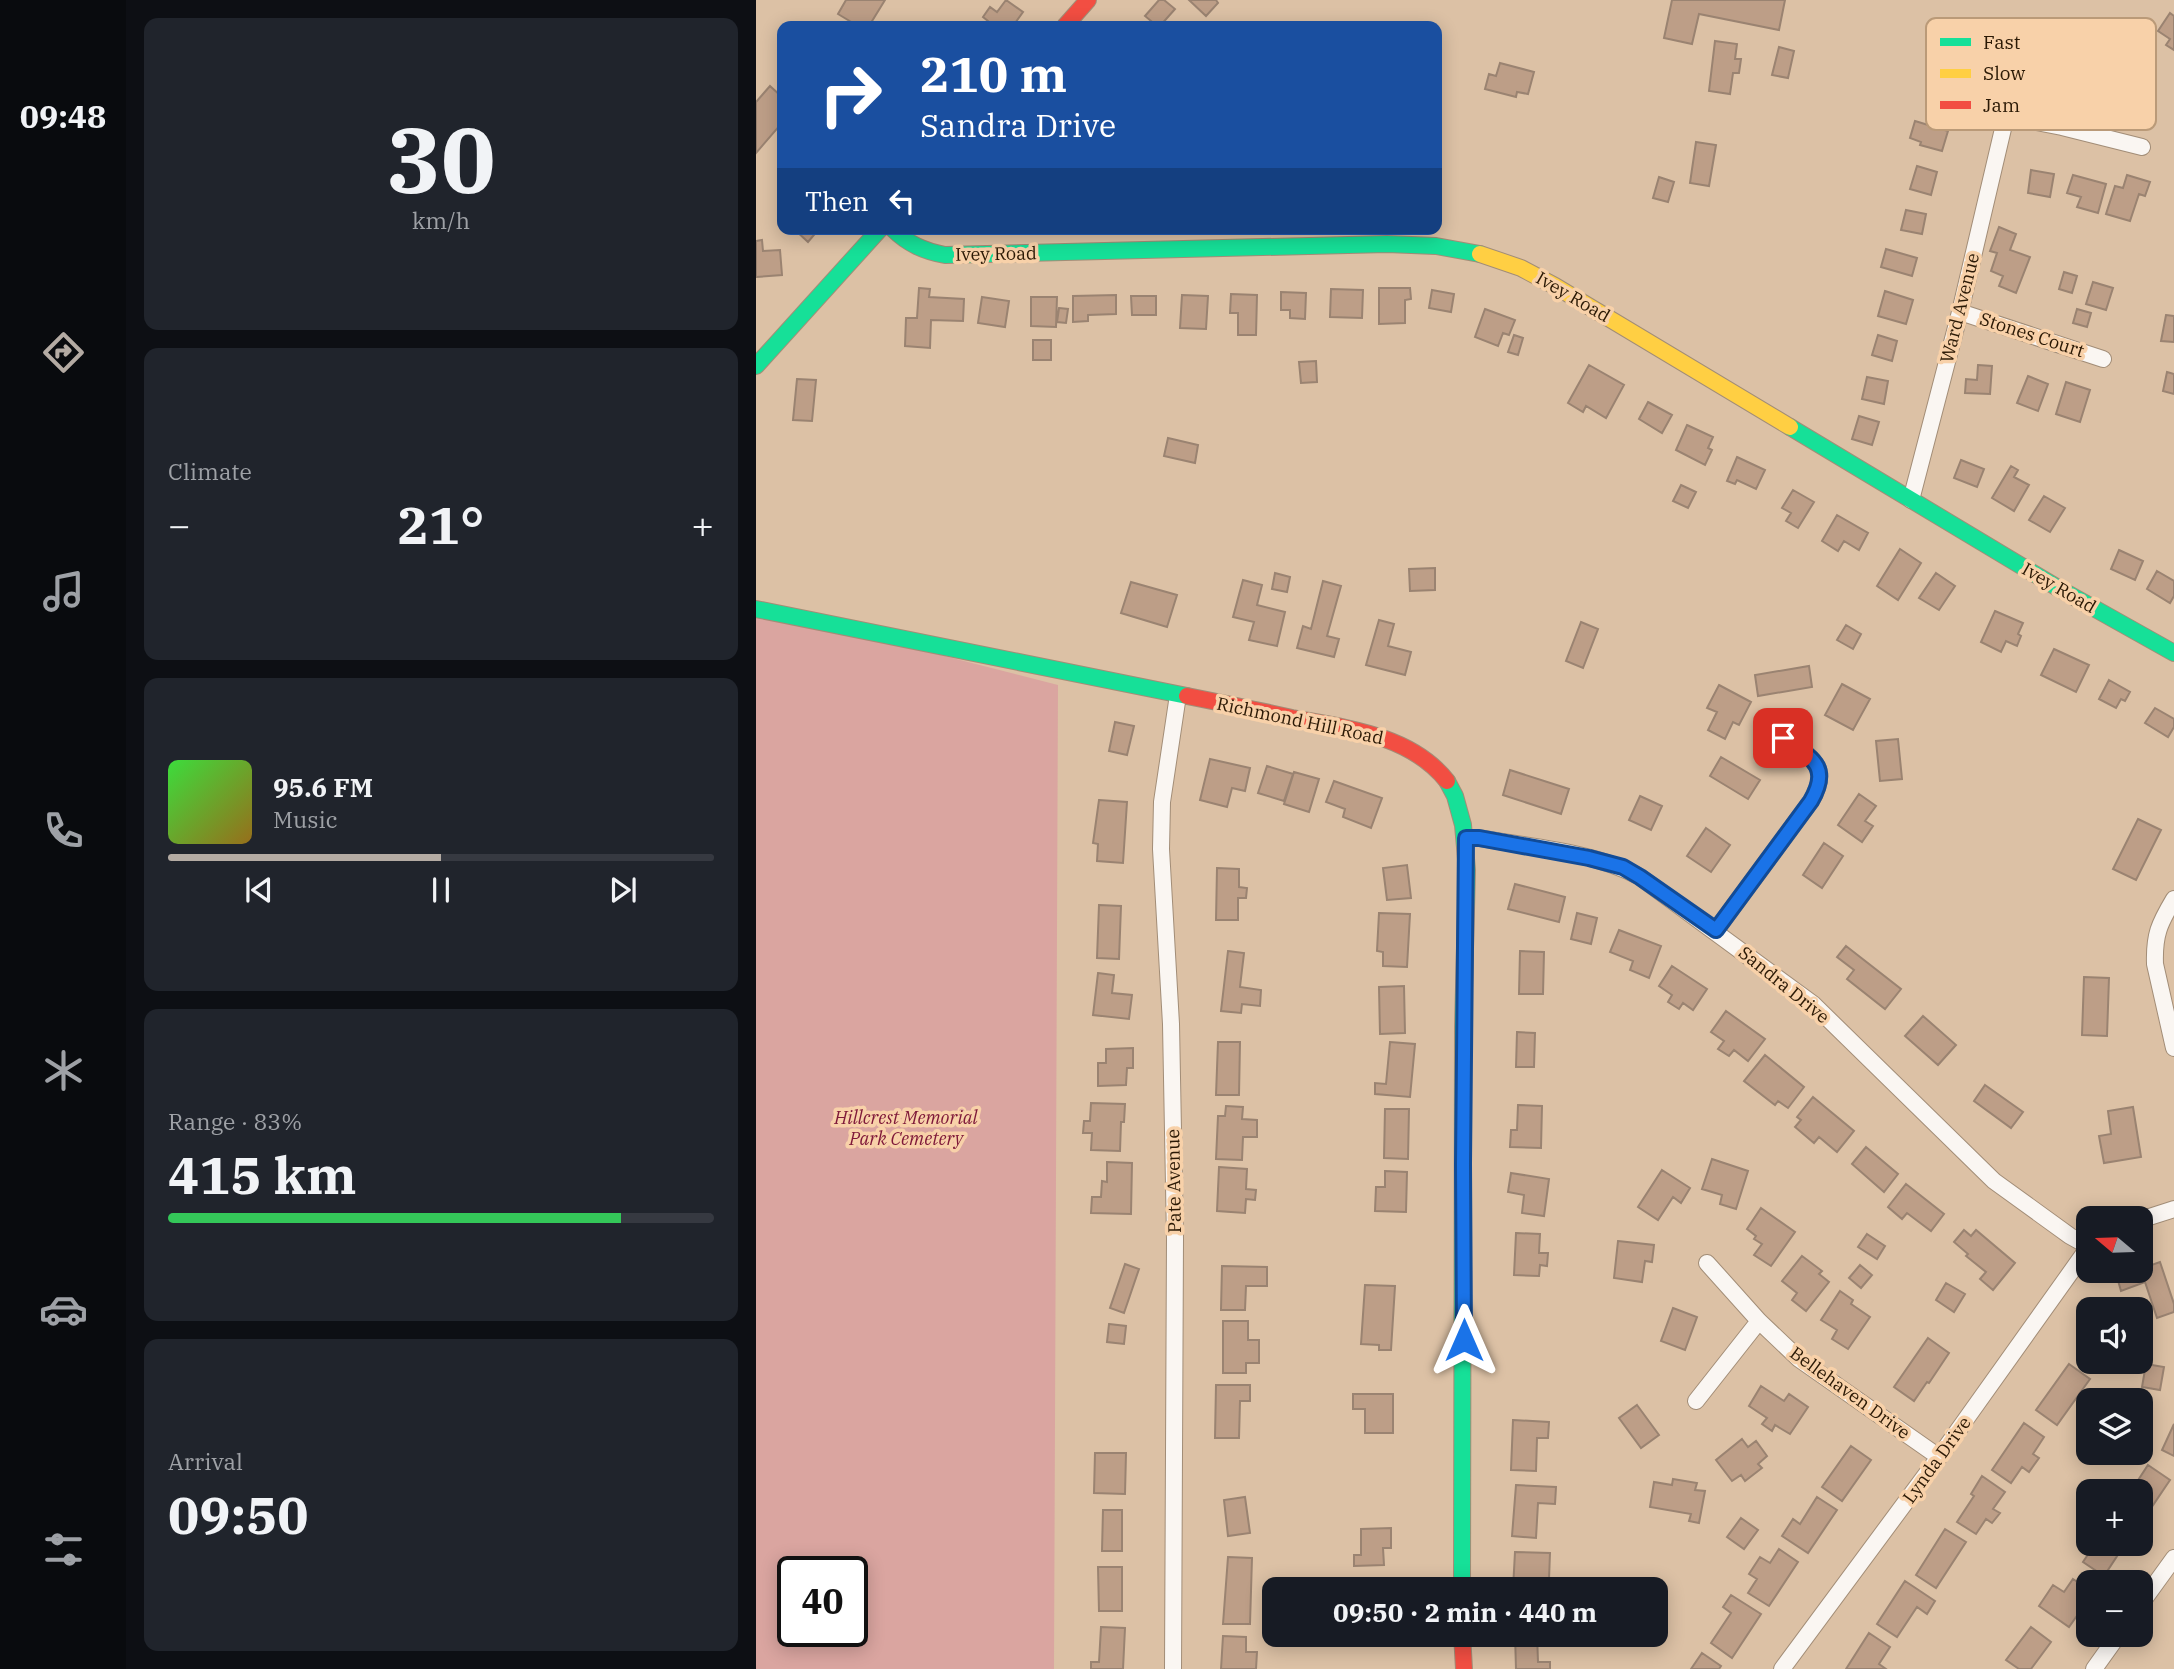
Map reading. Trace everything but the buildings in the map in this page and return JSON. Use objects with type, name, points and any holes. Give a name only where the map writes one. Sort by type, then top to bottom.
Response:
[{"type":"street","points":[[1069,21],[1088,0]]},
{"type":"street","name":"Ward Avenue","points":[[1911,500],[1960,312],[2003,130]]},
{"type":"street","name":"Ward Avenue","points":[[2074,130],[2142,147]]},
{"type":"street","points":[[756,366],[875,235]]},
{"type":"street","name":"Ivey Road","points":[[898,235],[919,250],[944,255],[1365,244],[1425,245],[1483,255],[1522,269],[1578,299],[2058,588],[2174,653]]},
{"type":"street","name":"Stones Court","points":[[1960,312],[2103,359]]},
{"type":"street","name":"Richmond Hill Road","points":[[756,609],[1359,731],[1422,754],[1448,781],[1455,795],[1466,838],[1462,1577]]},
{"type":"street","name":"Pate Avenue","points":[[1173,1669],[1175,1239],[1171,1024],[1161,849],[1162,802],[1178,695]]},
{"type":"street","points":[[1716,930],[1811,801],[1820,783],[1821,774],[1810,757],[1783,738]]},
{"type":"street","name":"Sandra Drive","points":[[1466,838],[1589,858],[1623,867],[1640,877],[1716,930],[1813,1004],[1994,1181],[2076,1240]]},
{"type":"street","points":[[2174,899],[2155,940],[2155,964],[2174,1048]]},
{"type":"street","points":[[2153,1216],[2174,1209]]},
{"type":"street","name":"Bellehaven Drive","points":[[1707,1263],[1759,1321],[1799,1359],[1939,1457]]},
{"type":"street","name":"Lynda Drive","points":[[1782,1669],[1939,1457],[2076,1264]]},
{"type":"street","points":[[1696,1401],[1759,1321]]},
{"type":"street","points":[[2153,1587],[2174,1558]]},
{"type":"street","points":[[1463,1647],[1464,1669]]},
{"type":"street","points":[[2094,1669],[2110,1647]]},
{"type":"green space","name":"Hillcrest Memorial Park Cemetery","points":[[756,608],[1058,685],[1054,1669],[756,1669]]},
{"type":"traffic: fast","points":[[756,366],[875,235]]},
{"type":"traffic: fast","points":[[900,235],[917,246],[945,255],[1387,244],[1436,246],[1480,254]]},
{"type":"traffic: fast","points":[[1790,427],[2058,588],[2174,653]]},
{"type":"traffic: fast","points":[[756,609],[1187,696]]},
{"type":"traffic: fast","points":[[1447,781],[1455,796],[1463,825],[1467,870],[1463,1027],[1462,1577]]},
{"type":"traffic: slow","points":[[1480,254],[1521,268],[1555,286],[1790,427]]},
{"type":"traffic: jam","points":[[1069,21],[1088,0]]},
{"type":"traffic: jam","points":[[1187,696],[1376,736],[1415,753],[1432,765],[1447,781]]},
{"type":"traffic: jam","points":[[1463,1647],[1464,1669]]},
{"type":"route","points":[[1464,1340],[1466,838],[1589,858],[1623,867],[1716,930],[1811,801],[1820,783],[1821,774],[1810,757],[1783,738]]}]
